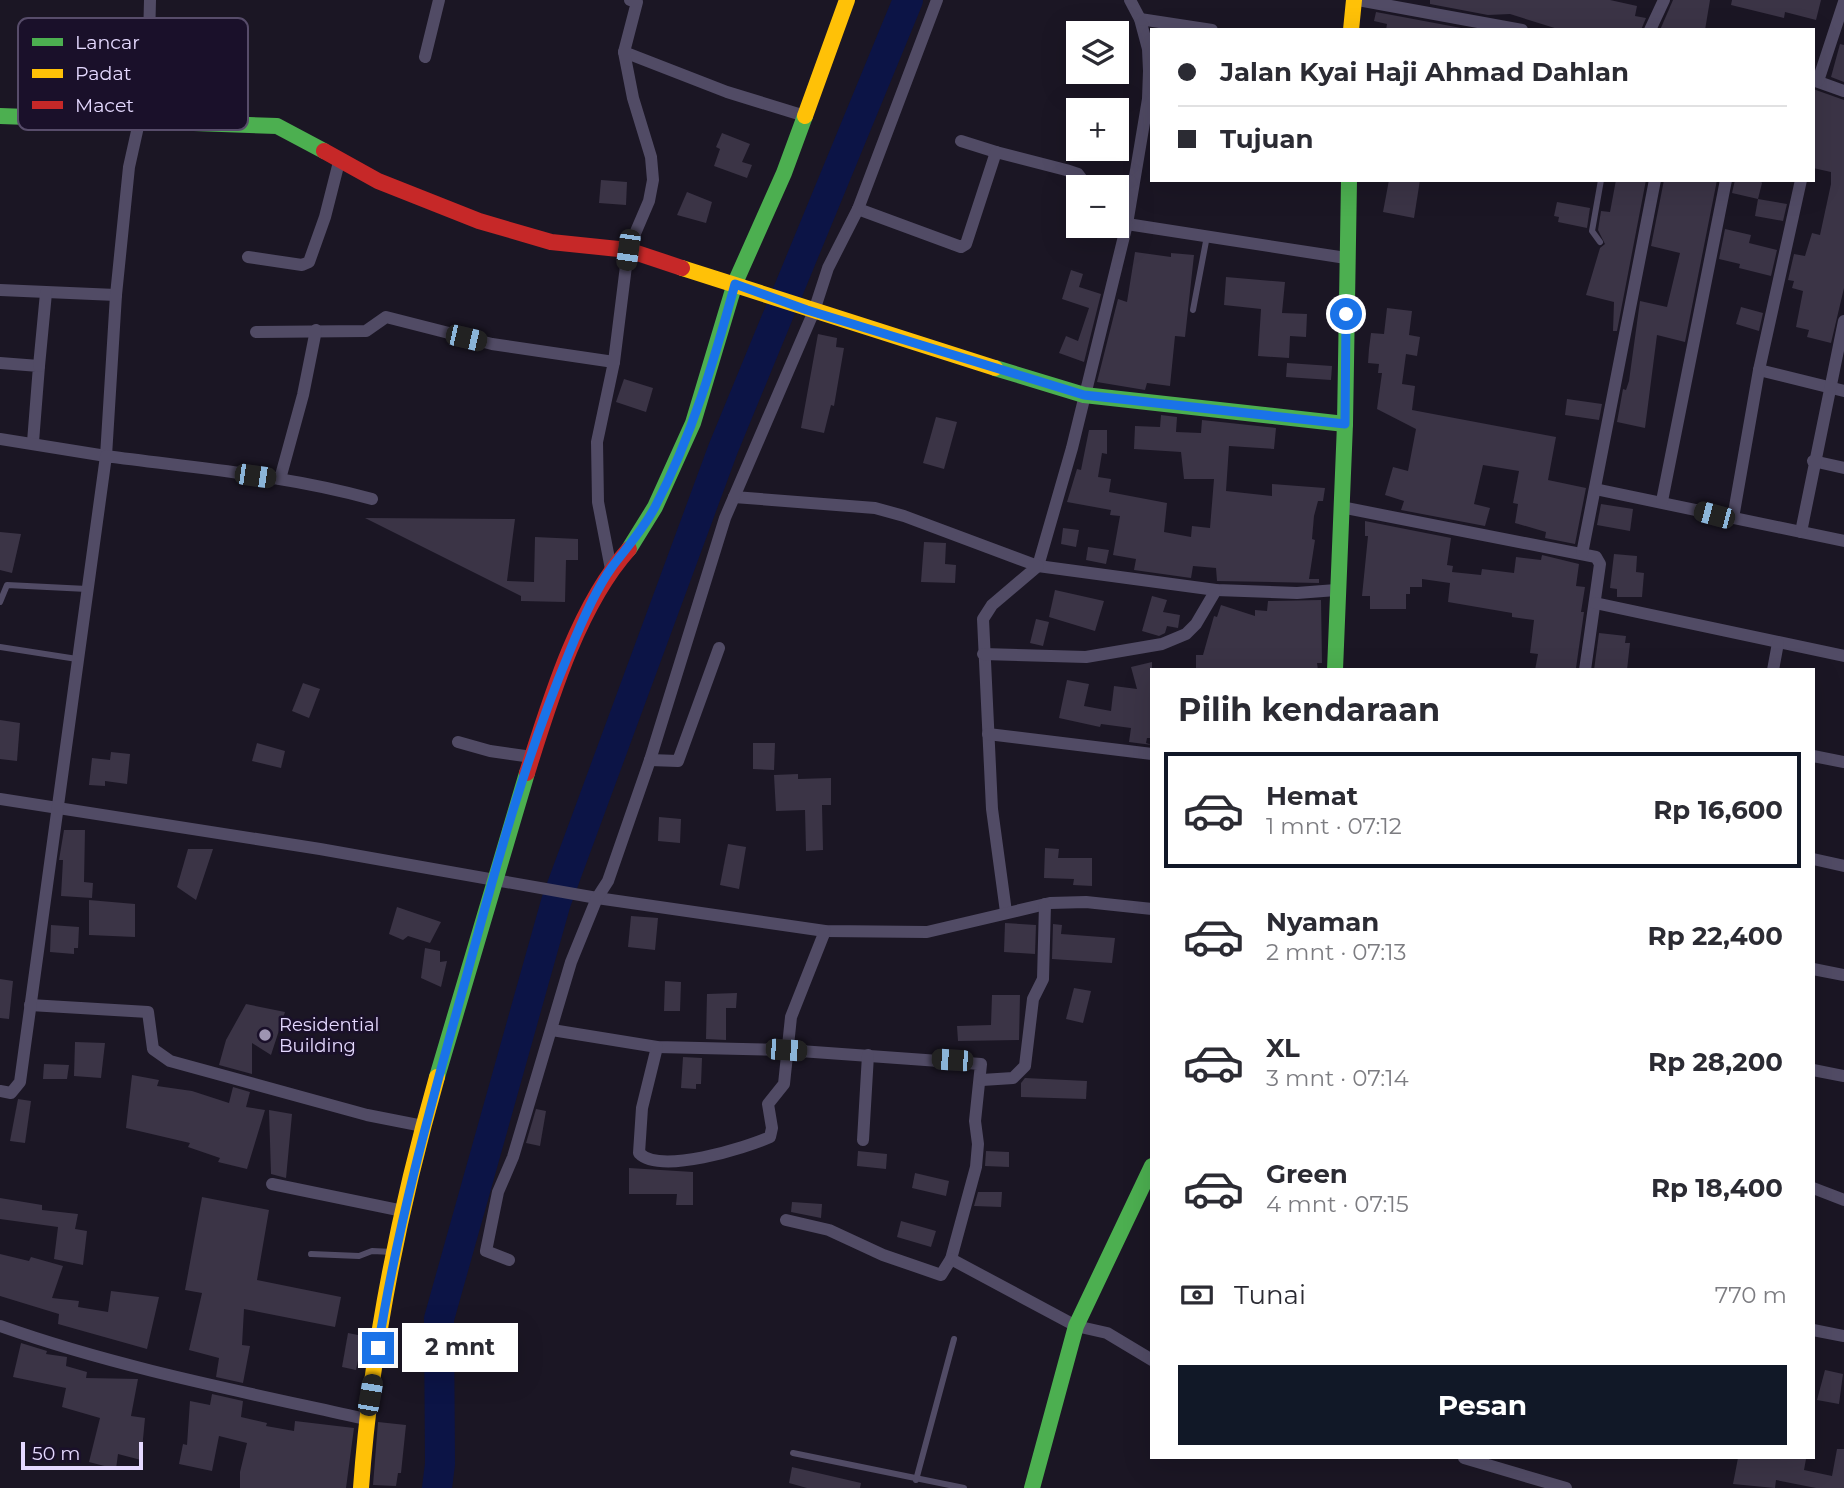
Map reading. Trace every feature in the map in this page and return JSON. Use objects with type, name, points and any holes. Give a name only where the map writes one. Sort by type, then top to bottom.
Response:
[{"type":"street","points":[[150,0],[150,18]]},
{"type":"street","points":[[425,57],[439,0]]},
{"type":"street","points":[[361,1488],[366,1419],[393,1252],[423,1126],[493,879],[532,757],[569,653],[611,569],[634,543],[655,507],[694,424],[735,284],[784,173],[847,0]]},
{"type":"street","points":[[509,1260],[490,1254],[486,1247],[498,1192],[513,1157],[591,897],[608,881],[650,760],[724,518],[828,268],[858,209],[937,0]]},
{"type":"street","points":[[1129,208],[1148,99],[1148,49],[1140,19],[1130,0]]},
{"type":"street","points":[[1352,28],[1356,0],[1511,28]]},
{"type":"street","points":[[1651,28],[1664,0]]},
{"type":"street","points":[[611,569],[598,502],[596,455],[614,362],[628,250],[649,201],[653,180],[651,157],[633,98],[624,52],[635,1]]},
{"type":"street","points":[[1844,2],[1816,81],[1844,91]]},
{"type":"street","points":[[1140,19],[1199,28]]},
{"type":"street","points":[[624,52],[727,92],[805,116]]},
{"type":"street","points":[[0,116],[18,116]]},
{"type":"street","points":[[248,125],[276,126],[378,181],[479,221],[551,242],[628,250],[1084,395],[1345,424]]},
{"type":"street","points":[[0,1091],[11,1093],[20,1082],[106,456],[116,295],[129,167],[136,130]]},
{"type":"street","points":[[961,141],[1079,175]]},
{"type":"street","points":[[858,209],[961,247],[966,244],[996,152]]},
{"type":"street","points":[[248,257],[302,265],[309,262],[325,217],[339,162]]},
{"type":"street","points":[[1335,668],[1336,590],[1345,424],[1349,182]]},
{"type":"street","points":[[1582,554],[1655,182]]},
{"type":"street","points":[[1662,501],[1726,182]]},
{"type":"street","points":[[1733,518],[1759,370],[1801,182]]},
{"type":"street","points":[[1129,224],[1346,258]]},
{"type":"street","points":[[1006,912],[992,809],[982,632],[985,612],[1038,566],[1123,238]]},
{"type":"street","points":[[0,290],[116,295]]},
{"type":"street","points":[[33,442],[46,293]]},
{"type":"street","points":[[256,332],[366,331],[386,317],[492,344],[614,362]]},
{"type":"street","points":[[1801,532],[1813,461],[1844,322]]},
{"type":"street","points":[[279,479],[303,395],[316,330]]},
{"type":"street","points":[[0,363],[39,366]]},
{"type":"street","points":[[1759,370],[1844,391]]},
{"type":"street","points":[[0,439],[279,479],[336,489],[372,499]]},
{"type":"street","points":[[1813,461],[1844,468]]},
{"type":"street","points":[[1595,489],[1844,541]]},
{"type":"street","points":[[734,497],[876,508],[1038,566],[1216,590],[1297,593],[1336,590]]},
{"type":"street","points":[[1341,507],[1596,557],[1600,565],[1585,668]]},
{"type":"street","points":[[984,654],[1086,657],[1162,644],[1186,634],[1196,624],[1216,590]]},
{"type":"street","points":[[1595,603],[1844,656]]},
{"type":"street","points":[[1773,668],[1778,643]]},
{"type":"street","points":[[650,760],[678,761],[719,648]]},
{"type":"street","points":[[988,734],[1150,754]]},
{"type":"street","points":[[458,742],[490,751],[532,757]]},
{"type":"street","points":[[1815,756],[1844,762]]},
{"type":"street","points":[[0,799],[532,885],[591,897],[825,931],[927,932],[1045,904],[1086,902],[1150,909]]},
{"type":"street","points":[[1815,859],[1844,866]]},
{"type":"street","points":[[982,1080],[1013,1078],[1025,1066],[1033,999],[1043,979],[1045,904]]},
{"type":"street","points":[[657,1047],[642,1108],[639,1136],[639,1153],[646,1159],[656,1161],[720,1154],[745,1148],[770,1137],[772,1128],[768,1104],[784,1084],[786,1050],[795,1004],[825,931]]},
{"type":"street","points":[[1815,969],[1844,975]]},
{"type":"street","points":[[30,1005],[148,1012],[153,1049],[170,1061],[367,1115],[423,1126]]},
{"type":"street","points":[[552,1030],[657,1047],[868,1055],[978,1062],[983,1067],[975,1121],[978,1144],[976,1167],[951,1259],[945,1271],[936,1274],[829,1230],[786,1220]]},
{"type":"street","points":[[863,1140],[868,1055]]},
{"type":"street","points":[[1815,1070],[1844,1076]]},
{"type":"street","points":[[1032,1488],[1076,1326],[1103,1263],[1146,1193],[1150,1175]]},
{"type":"street","points":[[272,1184],[403,1211]]},
{"type":"street","points":[[1815,1189],[1844,1200]]},
{"type":"street","points":[[951,1259],[1076,1326],[1107,1333],[1150,1359]]},
{"type":"street","points":[[0,1326],[47,1343],[203,1383],[366,1419]]},
{"type":"street","points":[[1815,1330],[1844,1336]]},
{"type":"street","points":[[1467,1459],[1566,1488]]},
{"type":"lane","points":[[1600,242],[1592,231],[1601,182]]},
{"type":"lane","points":[[1193,310],[1207,236]]},
{"type":"lane","points":[[0,602],[7,585],[87,589]]},
{"type":"lane","points":[[0,647],[77,659]]},
{"type":"lane","points":[[311,1254],[359,1256],[372,1251],[393,1252]]},
{"type":"lane","points":[[916,1480],[954,1339]]},
{"type":"lane","points":[[793,1452],[964,1488]]},
{"type":"building","points":[[1430,0],[1610,0],[1637,6],[1635,16],[1646,18],[1642,28],[1555,28],[1510,14],[1488,15],[1430,4]]},
{"type":"building","points":[[1673,0],[1710,0],[1705,28],[1661,28]]},
{"type":"building","points":[[1732,0],[1821,0],[1816,20],[1785,12],[1784,18],[1731,5]]},
{"type":"building","points":[[1376,12],[1461,28],[1386,28],[1387,24],[1374,21]]},
{"type":"building","points":[[1840,44],[1844,45],[1844,82],[1831,77]]},
{"type":"building","points":[[1815,90],[1844,100],[1844,288],[1831,343],[1807,337],[1809,330],[1796,327],[1803,291],[1792,288],[1794,281],[1788,280],[1794,254],[1805,256],[1812,233],[1820,235],[1831,172],[1815,168]]},
{"type":"building","points":[[722,133],[750,144],[742,162],[752,165],[747,178],[714,166],[720,149],[716,147]]},
{"type":"building","points":[[601,180],[627,182],[626,205],[599,203]]},
{"type":"building","points":[[1389,182],[1420,182],[1414,218],[1383,212]]},
{"type":"building","points":[[1616,182],[1646,182],[1617,331],[1613,331],[1614,302],[1586,295],[1600,248],[1605,244],[1598,230],[1601,211],[1610,212]]},
{"type":"building","points":[[1664,182],[1717,182],[1685,342],[1657,335],[1645,428],[1617,422],[1623,389],[1626,390],[1629,381],[1640,301],[1667,307],[1680,253],[1651,246]]},
{"type":"building","points":[[1735,182],[1762,183],[1758,199],[1732,193]]},
{"type":"building","points":[[687,192],[712,202],[706,223],[677,215]]},
{"type":"building","points":[[1758,199],[1787,204],[1783,221],[1755,216]]},
{"type":"building","points":[[1557,202],[1590,208],[1587,228],[1558,222],[1559,217],[1554,216]]},
{"type":"building","points":[[1725,229],[1751,235],[1749,243],[1777,250],[1771,276],[1739,268],[1740,264],[1719,259]]},
{"type":"building","points":[[1135,252],[1171,257],[1171,253],[1194,255],[1185,337],[1175,336],[1170,386],[1147,383],[1145,390],[1097,382],[1118,299],[1127,302]]},
{"type":"building","points":[[1071,270],[1083,274],[1079,287],[1101,294],[1084,362],[1059,353],[1066,336],[1078,341],[1089,308],[1062,299]]},
{"type":"building","points":[[1226,277],[1285,282],[1282,313],[1307,314],[1306,337],[1290,336],[1289,358],[1258,356],[1261,309],[1224,305]]},
{"type":"building","points":[[1741,307],[1763,313],[1759,331],[1736,324]]},
{"type":"building","points":[[1387,308],[1412,311],[1409,335],[1420,337],[1417,356],[1406,354],[1402,384],[1415,386],[1412,410],[1556,437],[1548,480],[1586,488],[1575,544],[1545,538],[1546,532],[1515,523],[1518,504],[1513,503],[1519,471],[1483,465],[1474,504],[1490,508],[1485,526],[1401,510],[1404,501],[1385,495],[1393,467],[1408,471],[1416,429],[1377,409],[1382,373],[1378,373],[1379,364],[1368,363],[1369,349],[1371,333],[1384,334]]},
{"type":"building","points":[[818,334],[837,338],[836,347],[844,348],[834,406],[831,405],[824,433],[801,428]]},
{"type":"building","points":[[1287,363],[1332,366],[1331,380],[1286,377]]},
{"type":"building","points":[[624,379],[653,388],[646,412],[616,402]]},
{"type":"building","points":[[1567,399],[1602,404],[1599,420],[1565,415]]},
{"type":"building","points":[[1161,415],[1177,417],[1176,432],[1201,433],[1202,420],[1276,428],[1274,449],[1229,446],[1226,491],[1272,496],[1272,484],[1325,488],[1323,501],[1318,501],[1314,516],[1312,539],[1315,540],[1309,579],[1319,579],[1319,583],[1217,581],[1216,568],[1193,566],[1191,578],[1134,570],[1136,559],[1113,555],[1120,516],[1110,515],[1111,510],[1067,502],[1077,469],[1081,470],[1089,430],[1107,430],[1107,454],[1102,453],[1098,477],[1111,479],[1109,492],[1167,503],[1164,532],[1191,537],[1192,526],[1210,528],[1214,479],[1184,479],[1181,452],[1134,449],[1135,426],[1160,427]]},
{"type":"building","points":[[936,417],[957,422],[944,469],[923,463]]},
{"type":"building","points":[[1601,504],[1633,509],[1630,531],[1597,525]]},
{"type":"building","points":[[365,518],[515,519],[507,581],[534,582],[535,537],[578,539],[578,560],[566,560],[565,602],[521,601],[521,596]]},
{"type":"building","points":[[1365,521],[1451,538],[1447,565],[1453,566],[1452,572],[1481,575],[1482,569],[1514,573],[1516,557],[1541,560],[1542,555],[1579,564],[1576,586],[1585,587],[1576,668],[1535,668],[1538,654],[1530,653],[1534,620],[1512,617],[1512,613],[1448,602],[1450,583],[1422,579],[1422,587],[1410,587],[1410,594],[1406,594],[1406,609],[1370,609],[1370,596],[1362,596],[1368,536],[1365,536]]},
{"type":"building","points":[[1063,528],[1079,530],[1076,547],[1061,544]]},
{"type":"building","points":[[0,532],[21,534],[12,573],[0,570]]},
{"type":"building","points":[[924,542],[946,543],[945,564],[956,565],[955,583],[921,582]]},
{"type":"building","points":[[1088,547],[1109,550],[1106,564],[1086,560]]},
{"type":"building","points":[[1614,554],[1637,556],[1636,572],[1644,573],[1642,597],[1617,597],[1617,589],[1610,588]]},
{"type":"building","points":[[1055,590],[1104,601],[1095,631],[1049,617]]},
{"type":"building","points":[[1152,596],[1167,600],[1163,612],[1180,615],[1178,628],[1167,626],[1165,633],[1159,636],[1142,631]]},
{"type":"building","points":[[1321,600],[1322,663],[1317,663],[1318,668],[1196,668],[1196,655],[1203,655],[1214,616],[1217,617],[1221,605],[1255,616],[1255,610],[1267,611],[1268,601]]},
{"type":"building","points":[[1036,619],[1049,622],[1043,646],[1030,643]]},
{"type":"building","points":[[1599,633],[1626,636],[1625,643],[1630,643],[1627,668],[1594,668]]},
{"type":"building","points":[[1152,662],[1150,738],[1147,738],[1146,743],[1150,745],[1129,742],[1131,728],[1101,724],[1100,727],[1059,718],[1067,680],[1089,684],[1084,706],[1111,711],[1114,686],[1137,689],[1131,667]]},
{"type":"building","points":[[303,683],[320,689],[309,718],[292,711]]},
{"type":"building","points":[[0,720],[20,723],[17,761],[0,759]]},
{"type":"building","points":[[257,743],[285,751],[281,768],[252,761]]},
{"type":"building","points":[[753,743],[775,743],[774,770],[753,769]]},
{"type":"building","points":[[111,752],[130,754],[127,784],[105,781],[105,786],[89,785],[92,758],[110,760]]},
{"type":"building","points":[[798,774],[798,779],[831,778],[831,805],[822,805],[823,850],[806,851],[805,810],[776,811],[774,775]]},
{"type":"building","points":[[659,817],[681,819],[680,843],[658,841]]},
{"type":"building","points":[[64,830],[85,830],[84,882],[93,883],[92,898],[61,896],[63,860],[59,860]]},
{"type":"building","points":[[728,844],[746,847],[739,889],[720,885]]},
{"type":"building","points":[[1045,848],[1059,849],[1058,858],[1092,858],[1092,886],[1073,885],[1074,879],[1044,878]]},
{"type":"building","points":[[188,849],[213,849],[196,900],[177,887]]},
{"type":"building","points":[[89,900],[135,904],[135,937],[89,935]]},
{"type":"building","points":[[397,907],[441,922],[430,943],[408,936],[403,940],[389,934]]},
{"type":"building","points":[[631,916],[658,918],[655,950],[628,947]]},
{"type":"building","points":[[1005,923],[1036,925],[1035,954],[1004,952]]},
{"type":"building","points":[[1053,924],[1062,925],[1061,934],[1115,938],[1112,963],[1052,959]]},
{"type":"building","points":[[51,925],[79,927],[78,948],[74,948],[74,954],[50,952]]},
{"type":"building","points":[[425,948],[440,951],[440,962],[447,961],[441,987],[421,978]]},
{"type":"building","points":[[0,979],[13,981],[9,1019],[0,1018]]},
{"type":"building","points":[[665,981],[681,982],[680,1011],[664,1011]]},
{"type":"building","points":[[1074,988],[1091,991],[1083,1023],[1066,1019]]},
{"type":"building","points":[[737,993],[736,1008],[726,1008],[726,1040],[706,1039],[707,994]]},
{"type":"building","points":[[992,995],[1020,995],[1019,1040],[958,1041],[957,1026],[991,1025]]},
{"type":"building","points":[[246,1004],[285,1012],[271,1055],[252,1043],[252,1074],[219,1065],[226,1040]]},
{"type":"building","points":[[75,1042],[105,1043],[101,1078],[74,1076]]},
{"type":"building","points":[[683,1057],[702,1058],[701,1084],[696,1084],[696,1089],[681,1088]]},
{"type":"building","points":[[44,1064],[69,1065],[67,1079],[43,1079]]},
{"type":"building","points":[[132,1075],[159,1080],[157,1086],[192,1091],[229,1103],[233,1087],[250,1092],[246,1107],[265,1110],[247,1169],[218,1162],[220,1158],[188,1147],[190,1143],[126,1128]]},
{"type":"building","points":[[1025,1078],[1087,1081],[1086,1099],[1021,1097],[1021,1083]]},
{"type":"building","points":[[18,1099],[31,1101],[25,1143],[10,1141]]},
{"type":"building","points":[[536,1109],[546,1111],[540,1146],[526,1143]]},
{"type":"building","points":[[269,1110],[292,1114],[286,1178],[271,1174]]},
{"type":"building","points":[[858,1151],[887,1154],[886,1169],[857,1166]]},
{"type":"building","points":[[986,1151],[1009,1152],[1009,1167],[985,1166]]},
{"type":"building","points":[[629,1168],[693,1172],[693,1205],[676,1205],[677,1194],[629,1194]]},
{"type":"building","points":[[915,1173],[949,1181],[946,1196],[912,1188]]},
{"type":"building","points":[[978,1192],[1002,1192],[1001,1207],[974,1206]]},
{"type":"building","points":[[202,1197],[269,1210],[257,1280],[341,1297],[335,1327],[244,1309],[242,1345],[250,1346],[243,1383],[216,1377],[219,1358],[189,1350],[202,1293],[185,1290]]},
{"type":"building","points":[[0,1198],[42,1205],[42,1210],[78,1214],[75,1229],[87,1231],[83,1265],[54,1259],[58,1227],[0,1219]]},
{"type":"building","points":[[792,1202],[822,1204],[821,1218],[791,1212]]},
{"type":"building","points":[[901,1221],[936,1231],[931,1247],[897,1237]]},
{"type":"building","points":[[0,1254],[29,1261],[31,1257],[63,1266],[52,1298],[79,1301],[78,1307],[108,1312],[111,1291],[159,1297],[147,1349],[58,1324],[59,1314],[0,1296]]},
{"type":"building","points":[[348,1333],[363,1336],[356,1370],[342,1367]]},
{"type":"building","points":[[21,1343],[47,1351],[46,1354],[67,1357],[66,1366],[87,1372],[86,1378],[138,1379],[131,1416],[145,1418],[141,1460],[118,1454],[116,1469],[89,1462],[100,1418],[62,1407],[66,1388],[13,1377]]},
{"type":"building","points":[[1825,1370],[1843,1374],[1839,1404],[1817,1400]]},
{"type":"building","points":[[212,1394],[243,1401],[241,1417],[267,1423],[266,1426],[294,1431],[295,1421],[354,1428],[346,1488],[240,1488],[240,1472],[247,1443],[219,1436],[212,1471],[179,1464],[183,1444],[187,1445],[190,1401],[210,1405]]},
{"type":"building","points":[[378,1422],[406,1425],[401,1473],[398,1473],[396,1486],[373,1485]]},
{"type":"building","points":[[1837,1449],[1844,1449],[1844,1488],[1816,1488],[1776,1480],[1775,1488],[1733,1484],[1738,1459],[1806,1459],[1804,1470],[1832,1476]]},
{"type":"building","points":[[792,1467],[861,1483],[860,1488],[807,1488],[789,1483]]},
{"type":"waterway","points":[[437,1488],[440,1464],[439,1319],[556,902],[723,449],[908,0]]},
{"type":"traffic: fast","points":[[0,116],[18,117]]},
{"type":"traffic: fast","points":[[629,549],[655,507],[693,423],[735,283],[784,173],[805,116]]},
{"type":"traffic: fast","points":[[248,125],[277,126],[324,151]]},
{"type":"traffic: fast","points":[[1335,668],[1345,424],[1349,182]]},
{"type":"traffic: fast","points":[[995,368],[1084,395],[1345,424]]},
{"type":"traffic: fast","points":[[437,1077],[527,773]]},
{"type":"traffic: fast","points":[[1032,1488],[1076,1326],[1150,1170]]},
{"type":"traffic: slow","points":[[805,116],[847,0]]},
{"type":"traffic: slow","points":[[1351,28],[1354,0]]},
{"type":"traffic: slow","points":[[682,268],[995,368]]},
{"type":"traffic: slow","points":[[361,1488],[372,1384],[388,1281],[410,1178],[437,1077]]},
{"type":"traffic: jam","points":[[324,151],[378,181],[479,221],[551,242],[628,250],[682,268]]},
{"type":"traffic: jam","points":[[527,773],[556,685],[580,626],[611,572],[629,549]]},
{"type":"place","name":"Residential Building","points":[[265,1035]]},
{"type":"route","points":[[378,1348],[393,1252],[423,1126],[493,879],[532,757],[569,653],[611,569],[634,543],[655,507],[694,424],[735,284],[807,310],[1084,395],[1228,414],[1345,424],[1346,314]]}]
